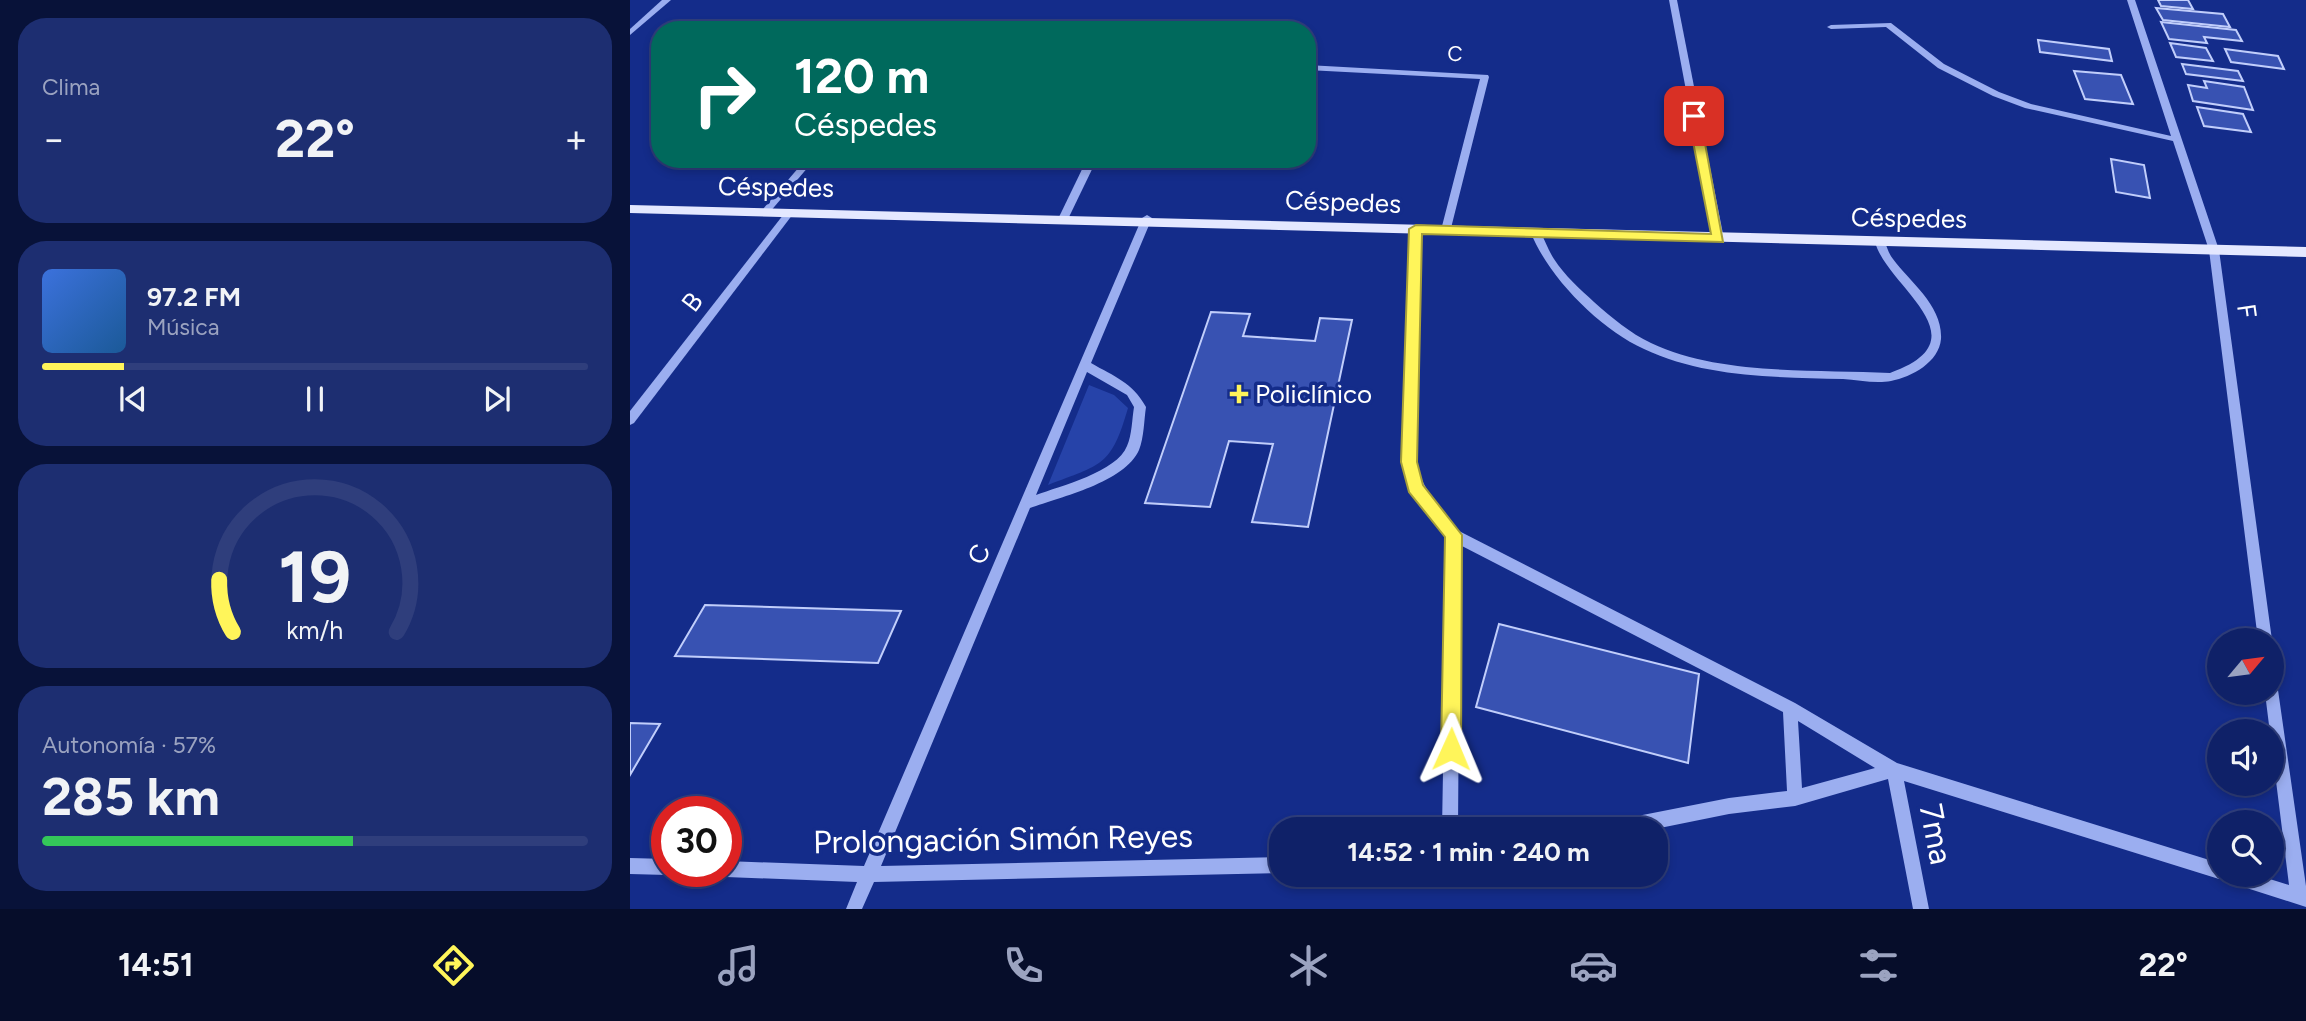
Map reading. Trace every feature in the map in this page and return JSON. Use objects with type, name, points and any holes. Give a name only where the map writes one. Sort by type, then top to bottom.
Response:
[{"type":"main road","name":"Céspedes","points":[[630,209],[1147,218],[1719,239],[2306,252]]},
{"type":"street","points":[[630,33],[667,0]]},
{"type":"street","points":[[1673,0],[1719,239]]},
{"type":"street","name":"F","points":[[2131,0],[2214,250],[2263,628]]},
{"type":"street","points":[[1831,27],[1888,25],[1941,66],[1996,94],[2028,106],[2179,140]]},
{"type":"street","name":"C","points":[[1316,68],[1485,77],[1446,230]]},
{"type":"street","points":[[766,211],[803,168]]},
{"type":"street","points":[[1064,217],[1088,168]]},
{"type":"street","name":"B","points":[[630,420],[790,212]]},
{"type":"street","name":"C","points":[[854,909],[1147,218]]},
{"type":"street","points":[[1416,229],[1409,462],[1415,488],[1454,535],[1790,708],[1894,770],[2207,867]]},
{"type":"street","points":[[1536,233],[1544,256],[1559,276],[1614,327],[1654,350],[1709,366],[1890,377],[1912,370],[1928,359],[1936,347],[1937,328],[1912,287],[1882,253],[1880,242]]},
{"type":"street","points":[[1024,505],[1097,478],[1121,463],[1133,449],[1140,407],[1131,392],[1084,365]]},
{"type":"street","points":[[1450,817],[1454,535]]},
{"type":"street","points":[[2268,887],[2302,898],[2274,705]]},
{"type":"street","points":[[1790,708],[1795,798]]},
{"type":"street","points":[[1668,818],[1729,806],[1795,798],[1894,770]]},
{"type":"street","name":"7ma","points":[[1894,770],[1921,909]]},
{"type":"street","name":"Prolongación Simón Reyes","points":[[742,870],[869,874],[1269,865]]},
{"type":"street","points":[[630,866],[651,867]]},
{"type":"shaded area","points":[[1089,385],[1114,395],[1128,408],[1116,442],[1102,461],[1093,467],[1048,485]]},
{"type":"building","points":[[2158,0],[2188,0],[2193,9],[2161,6]]},
{"type":"building","points":[[2156,8],[2223,14],[2230,27],[2163,20]]},
{"type":"building","points":[[2161,22],[2236,30],[2242,41],[2204,37],[2207,43],[2169,39]]},
{"type":"building","points":[[2038,40],[2109,49],[2112,61],[2040,52]]},
{"type":"building","points":[[2170,43],[2206,48],[2213,61],[2176,57]]},
{"type":"building","points":[[2225,49],[2278,56],[2284,69],[2231,62]]},
{"type":"building","points":[[2182,64],[2238,71],[2243,81],[2186,74]]},
{"type":"building","points":[[2074,71],[2121,75],[2133,104],[2085,99]]},
{"type":"building","points":[[2204,81],[2244,87],[2253,110],[2193,101],[2188,85],[2207,88]]},
{"type":"building","points":[[2197,107],[2243,114],[2251,132],[2204,126]]},
{"type":"building","points":[[2111,159],[2144,165],[2150,198],[2116,192]]},
{"type":"building","points":[[1211,312],[1250,314],[1243,336],[1315,341],[1320,318],[1352,320],[1308,527],[1252,522],[1273,444],[1229,441],[1210,507],[1145,503]]},
{"type":"building","points":[[705,605],[901,611],[878,663],[675,656]]},
{"type":"building","points":[[1499,624],[1699,674],[1688,763],[1476,707]]},
{"type":"building","points":[[630,723],[660,724],[630,775]]},
{"type":"place","name":"Policlínico","points":[[1239,394]]},
{"type":"route","points":[[1451,749],[1454,535],[1433,513],[1415,488],[1409,462],[1416,229],[1719,239],[1694,116]]}]
